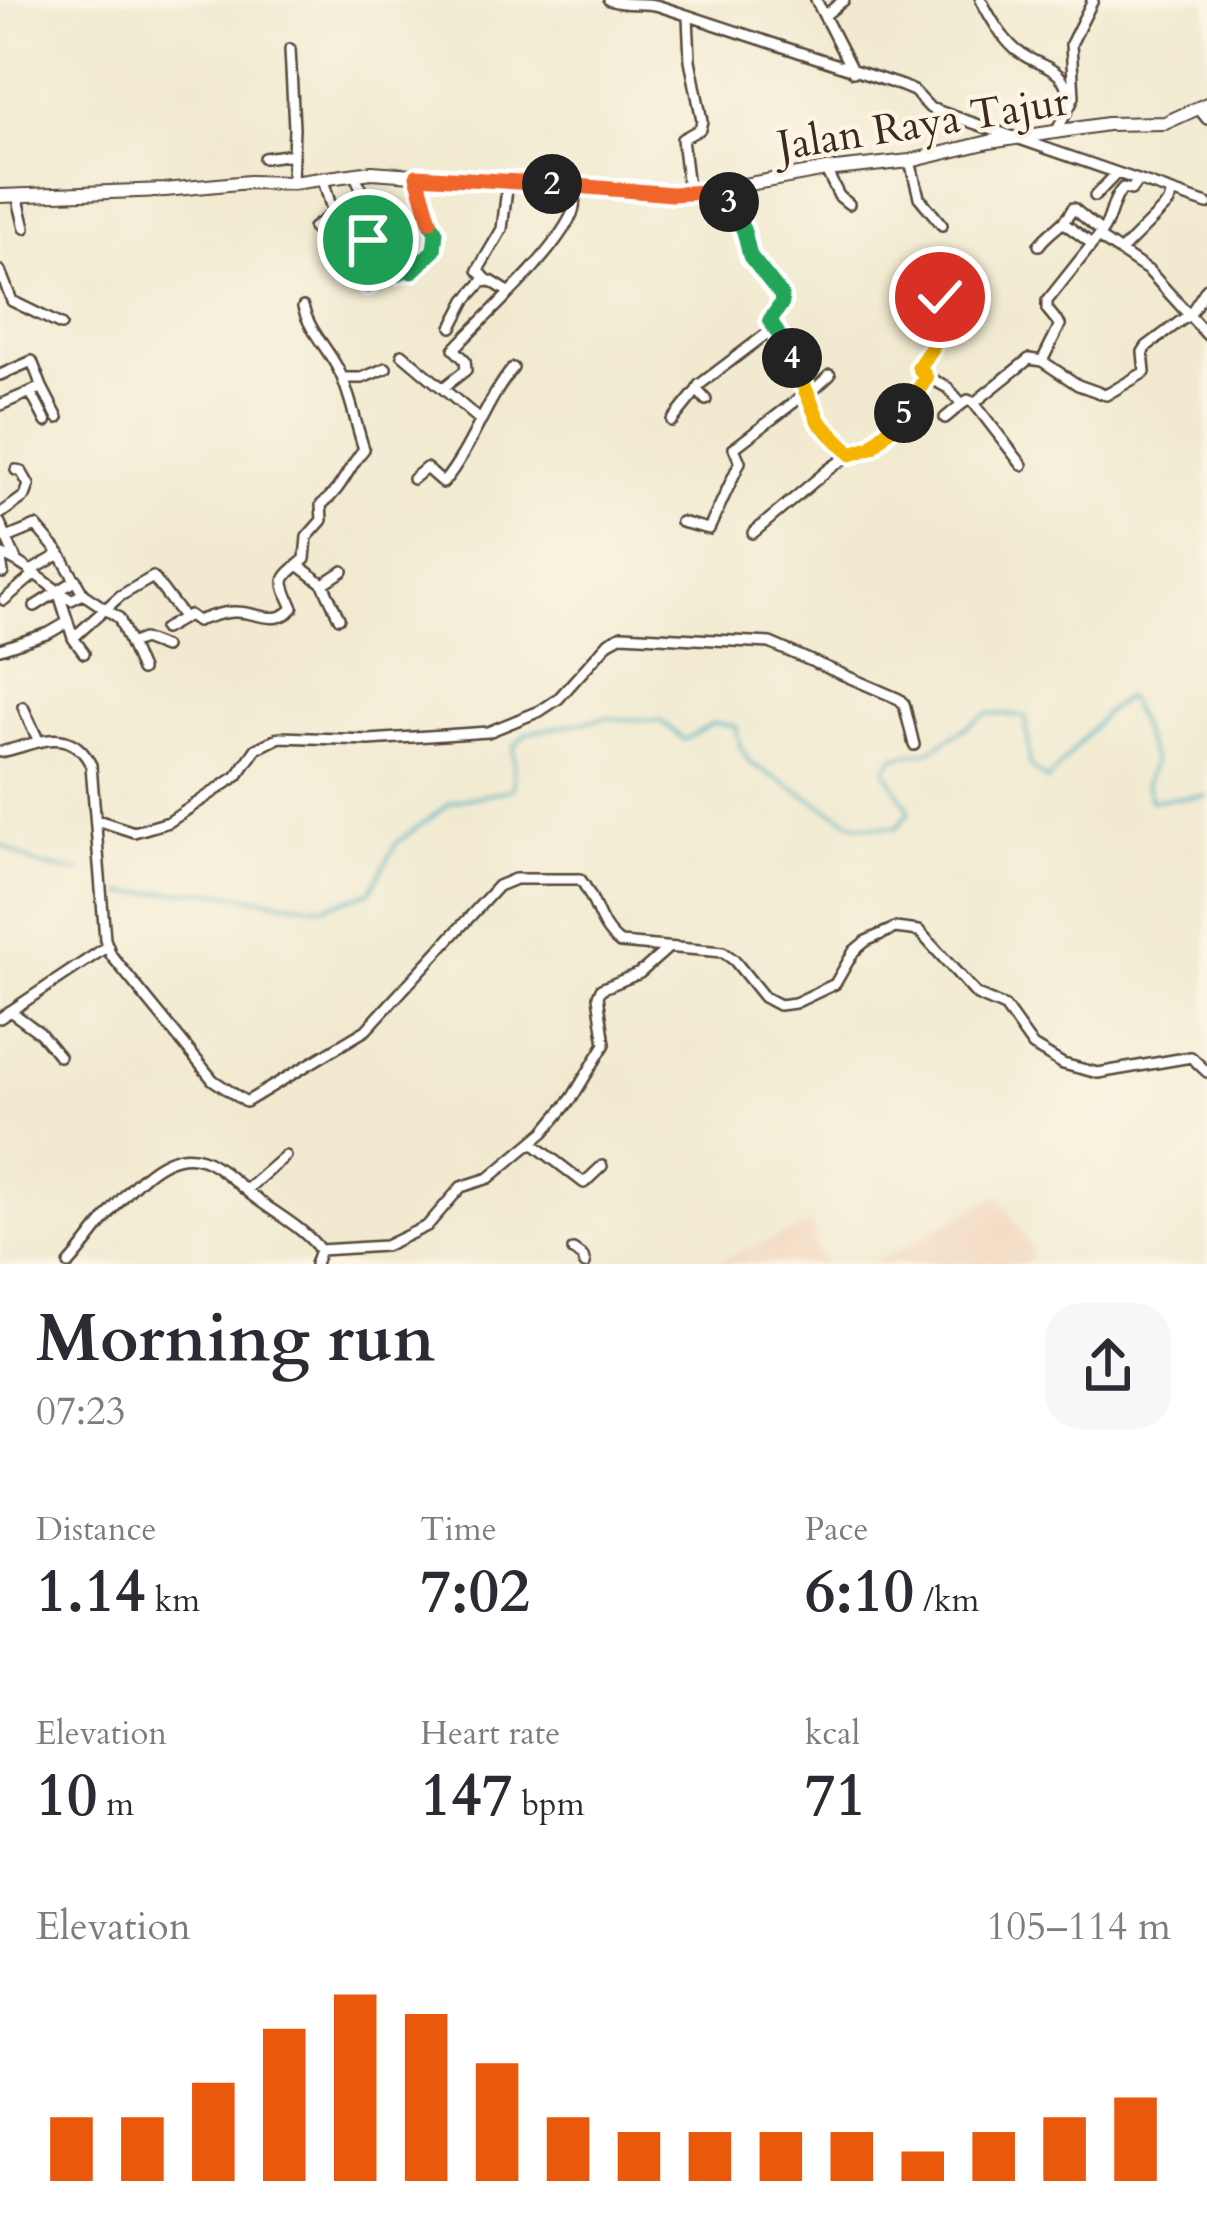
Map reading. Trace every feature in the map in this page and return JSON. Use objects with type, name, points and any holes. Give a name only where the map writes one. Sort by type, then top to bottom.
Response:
[{"type":"main road","name":"Jalan Raya Tajur","points":[[0,196],[292,183],[372,172],[689,195],[1107,124],[1165,123],[1204,111]]},
{"type":"street","points":[[609,0],[624,6],[658,3],[911,90],[930,108],[1207,204]]},
{"type":"street","points":[[816,0],[853,72]]},
{"type":"street","points":[[824,16],[844,0]]},
{"type":"street","points":[[981,0],[1010,44],[1063,78],[1072,102]]},
{"type":"street","points":[[1056,133],[1076,85],[1071,44],[1093,0]]},
{"type":"street","points":[[688,17],[690,60],[702,121],[700,129],[682,139],[689,195]]},
{"type":"street","points":[[290,49],[292,183]]},
{"type":"street","points":[[264,158],[293,154]]},
{"type":"street","points":[[910,160],[919,197],[942,225]]},
{"type":"street","points":[[826,170],[839,196],[849,204]]},
{"type":"street","points":[[1095,196],[1117,173]]},
{"type":"street","points":[[355,175],[367,203]]},
{"type":"street","points":[[323,180],[333,213],[313,228],[368,286],[387,266],[399,274],[406,268],[411,272],[434,250],[436,232],[425,213],[417,176]]},
{"type":"street","points":[[1042,362],[1060,325],[1047,309],[1047,301],[1110,220],[1116,195],[1123,188],[1131,190],[1138,180]]},
{"type":"street","points":[[507,291],[478,270],[502,229],[508,181]]},
{"type":"street","points":[[442,388],[466,370],[465,360],[454,349],[547,250],[568,219],[575,185]]},
{"type":"street","points":[[721,191],[741,224],[750,256],[783,299],[770,320],[790,350],[806,395],[823,428],[851,454]]},
{"type":"street","points":[[1120,252],[1168,203],[1172,192]]},
{"type":"street","points":[[17,194],[25,228]]},
{"type":"street","points":[[1039,245],[1076,208],[1097,238]]},
{"type":"street","points":[[346,265],[368,240],[348,217]]},
{"type":"street","points":[[1065,224],[1097,238],[1149,272],[1207,335]]},
{"type":"street","points":[[0,272],[12,302],[61,325]]},
{"type":"street","points":[[452,327],[471,293],[487,280]]},
{"type":"street","points":[[926,378],[919,367],[932,348],[940,286]]},
{"type":"street","points":[[945,418],[1029,359],[1106,395],[1138,379],[1146,368],[1147,346],[1190,314],[1207,288]]},
{"type":"street","points":[[164,629],[191,615],[198,621],[234,611],[277,619],[288,615],[292,608],[283,580],[286,573],[308,554],[307,537],[321,523],[321,505],[341,489],[347,468],[364,449],[343,378],[303,308]]},
{"type":"street","points":[[672,421],[712,374],[774,328]]},
{"type":"street","points":[[402,354],[480,420]]},
{"type":"street","points":[[0,375],[32,361],[37,390],[52,420]]},
{"type":"street","points":[[343,378],[362,378],[386,368]]},
{"type":"street","points":[[413,479],[426,468],[443,483],[476,436],[480,420],[513,368]]},
{"type":"street","points":[[681,522],[710,529],[740,463],[733,450],[830,375]]},
{"type":"street","points":[[753,533],[851,454],[872,447],[897,423],[926,378],[932,377],[968,404],[1022,465]]},
{"type":"street","points":[[0,405],[37,390]]},
{"type":"street","points":[[698,390],[706,400]]},
{"type":"street","points":[[16,470],[29,485],[25,496],[0,518],[16,560]]},
{"type":"street","points":[[7,538],[36,526],[60,554],[83,594],[119,618],[141,670]]},
{"type":"street","points":[[3,573],[0,554],[16,560],[71,600],[83,594]]},
{"type":"street","points":[[4,599],[60,554]]},
{"type":"street","points":[[298,565],[322,584],[339,617]]},
{"type":"street","points":[[322,584],[343,572]]},
{"type":"street","points":[[74,638],[104,609],[154,577],[184,618]]},
{"type":"street","points":[[35,606],[76,580]]},
{"type":"street","points":[[58,591],[84,653]]},
{"type":"street","points":[[0,649],[68,622]]},
{"type":"street","points":[[97,820],[134,832],[169,822],[236,776],[256,749],[280,737],[368,740],[488,732],[558,699],[609,642],[622,635],[770,643],[899,699],[914,745]]},
{"type":"street","points":[[130,644],[143,640],[164,647]]},
{"type":"street","points":[[23,707],[39,742]]},
{"type":"street","points":[[0,752],[67,741],[84,752],[91,765],[108,946],[126,976],[166,1018],[213,1080],[246,1102],[366,1030],[506,881],[580,879],[602,926],[614,939],[667,949],[723,952],[764,997],[779,1005],[795,1003],[835,984],[859,946],[905,928],[926,936],[977,995],[1005,1007],[1046,1056],[1098,1073],[1191,1057],[1207,1072]]},
{"type":"street","points":[[59,1056],[40,1033],[5,1014],[108,946]]},
{"type":"street","points":[[69,1264],[137,1182],[169,1162],[193,1157],[246,1190],[320,1250],[375,1247],[411,1237],[461,1187],[489,1178],[532,1143],[572,1098],[605,1044],[601,988],[640,973],[667,949]]},
{"type":"street","points":[[532,1143],[584,1183],[602,1166]]},
{"type":"street","points":[[246,1190],[285,1156]]},
{"type":"street","points":[[315,1264],[320,1250]]},
{"type":"street","points":[[573,1250],[586,1264]]},
{"type":"shaded area","points":[[999,1195],[1032,1250],[1027,1264],[874,1264]]},
{"type":"shaded area","points":[[812,1223],[815,1255],[828,1264],[712,1264]]},
{"type":"waterway","points":[[122,894],[204,891],[324,907],[370,892],[397,842],[452,802],[513,789],[514,746],[527,733],[607,718],[661,721],[684,740],[714,723],[736,726],[750,763],[856,825],[897,828],[910,811],[885,770],[894,757],[929,751],[988,713],[1026,717],[1030,766],[1047,781],[1105,713],[1125,698],[1153,761],[1146,784],[1151,800],[1207,796]]},
{"type":"waterway","points":[[1207,700],[1207,706]]},
{"type":"waterway","points":[[0,844],[38,865],[80,872]]},
{"type":"route","points":[[368,240],[346,265],[368,286],[387,266],[399,274],[406,268],[411,272],[434,250],[436,232],[425,213],[417,176],[659,194],[721,191],[741,224],[750,256],[781,295],[782,303],[770,320],[790,350],[798,379],[823,428],[851,454],[872,447],[897,423],[926,378],[919,367],[932,348],[940,297]]}]
